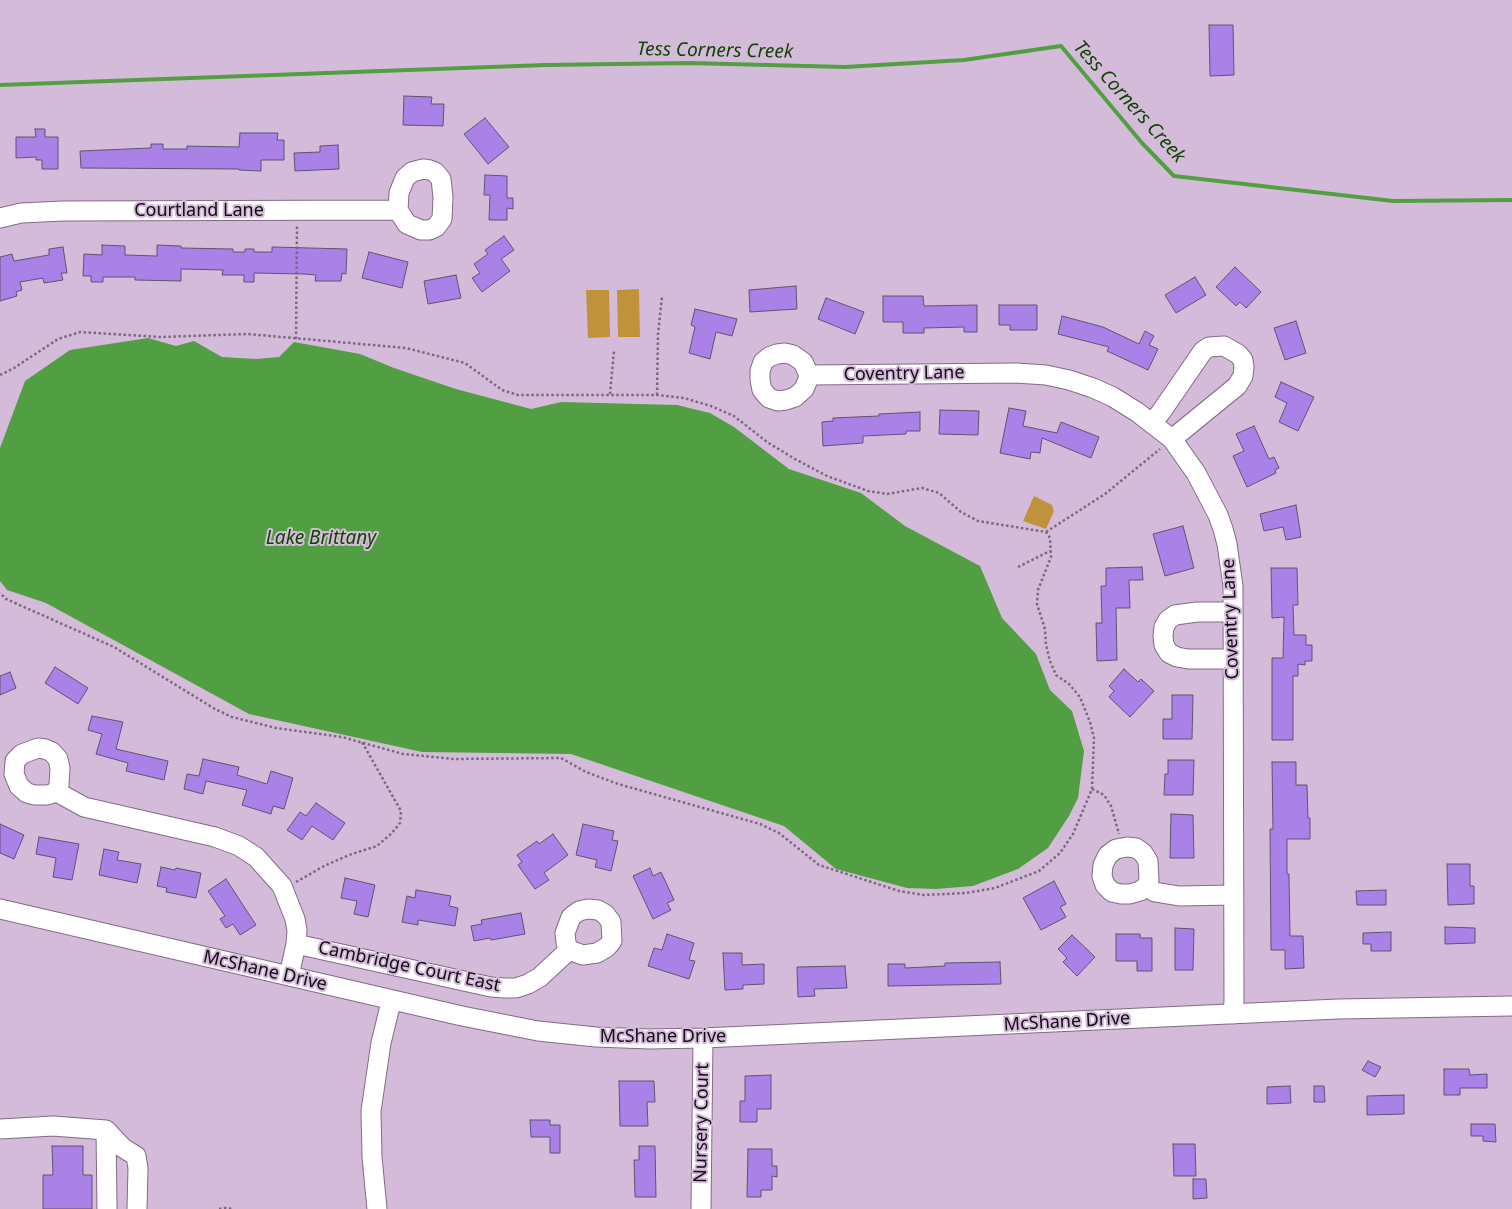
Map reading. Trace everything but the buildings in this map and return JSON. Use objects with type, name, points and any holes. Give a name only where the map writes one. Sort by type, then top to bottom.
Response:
[{"type":"street","name":"Courtland Lane","points":[[0,218],[22,213],[63,211],[398,210]]},
{"type":"street","points":[[1152,423],[1203,351],[1209,347],[1224,346],[1238,354],[1243,360],[1244,367],[1243,376],[1237,386],[1172,439]]},
{"type":"street","name":"Coventry Lane","points":[[808,376],[1016,373],[1046,375],[1069,380],[1113,397],[1152,423],[1172,439],[1204,485],[1223,529],[1231,565],[1234,612],[1232,659],[1234,678],[1233,1014]]},
{"type":"street","points":[[1232,659],[1188,659],[1177,657],[1169,653],[1164,645],[1163,636],[1164,627],[1168,620],[1175,615],[1197,612],[1234,612]]},
{"type":"street","points":[[57,792],[84,807],[214,837],[239,846],[256,857],[284,889],[295,919],[298,930],[289,976]]},
{"type":"street","points":[[1122,848],[1136,848],[1143,853],[1148,861],[1149,880],[1146,887],[1130,894],[1112,892],[1105,885],[1102,876],[1103,865],[1108,855],[1116,849],[1122,848]]},
{"type":"street","points":[[1146,887],[1155,892],[1179,896],[1233,895]]},
{"type":"street","name":"McShane Drive","points":[[0,909],[462,1016],[566,1034],[649,1039],[703,1038],[1338,1009],[1512,1006]]},
{"type":"street","name":"Cambridge Court East","points":[[296,944],[491,987],[504,988],[516,988],[540,977],[569,950]]},
{"type":"street","points":[[377,1209],[372,1157],[371,1111],[381,1043],[393,1000]]},
{"type":"street","name":"Nursery Court","points":[[701,1209],[703,1038]]},
{"type":"street","points":[[0,1129],[53,1126],[106,1130],[123,1148],[136,1156],[138,1168],[137,1209]]},
{"type":"street","points":[[106,1130],[107,1209]]},
{"type":"path","points":[[296,339],[297,211]]},
{"type":"path","points":[[657,394],[658,334],[662,297]]},
{"type":"path","points":[[0,375],[58,340],[80,332],[160,337],[248,334],[406,348],[465,362],[502,390],[518,394],[657,394],[684,398],[711,406],[734,416],[767,442],[827,476],[868,491],[887,494],[922,488],[939,493],[961,512],[978,521],[1046,532],[1104,494],[1172,439]]},
{"type":"path","points":[[610,395],[614,351]]},
{"type":"path","points":[[0,593],[6,599],[114,647],[215,710],[232,717],[276,728],[342,737],[403,754],[453,759],[561,758],[586,772],[618,784],[760,824],[779,833],[819,865],[835,871],[899,891],[924,895],[966,893],[995,888],[1039,871],[1060,853],[1073,834],[1092,789],[1094,738],[1090,722],[1080,697],[1069,684],[1056,675],[1050,661],[1045,629],[1037,604],[1038,590],[1051,557],[1050,538],[1046,532]]},
{"type":"path","points":[[1018,567],[1050,551]]},
{"type":"path","points":[[284,889],[349,854],[377,846],[400,823],[401,811],[362,742]]},
{"type":"path","points":[[1092,789],[1104,795],[1111,806],[1122,848]]},
{"type":"path","points":[[219,1209],[233,1209]]},
{"type":"shaded area","points":[[639,289],[640,337],[618,337],[617,290]]},
{"type":"shaded area","points":[[586,290],[609,290],[610,337],[588,338]]},
{"type":"shaded area","points":[[1034,496],[1052,505],[1054,511],[1046,529],[1023,521]]},
{"type":"water","name":"Lake Brittany","points":[[148,338],[176,346],[194,341],[222,357],[256,359],[279,357],[294,342],[360,354],[394,368],[456,389],[531,409],[561,402],[677,405],[710,413],[734,427],[789,469],[861,493],[905,526],[980,566],[1002,618],[1036,654],[1050,690],[1072,711],[1084,751],[1078,798],[1069,816],[1048,848],[1018,869],[973,886],[936,889],[907,888],[836,869],[784,826],[571,754],[422,752],[249,714],[46,603],[7,590],[0,581],[0,448],[25,381],[70,350]]},
{"type":"waterway","name":"Tess Corners Creek","points":[[0,85],[545,65],[689,63],[845,67],[964,60],[1061,46],[1142,143],[1174,176],[1393,201],[1512,200]]}]
